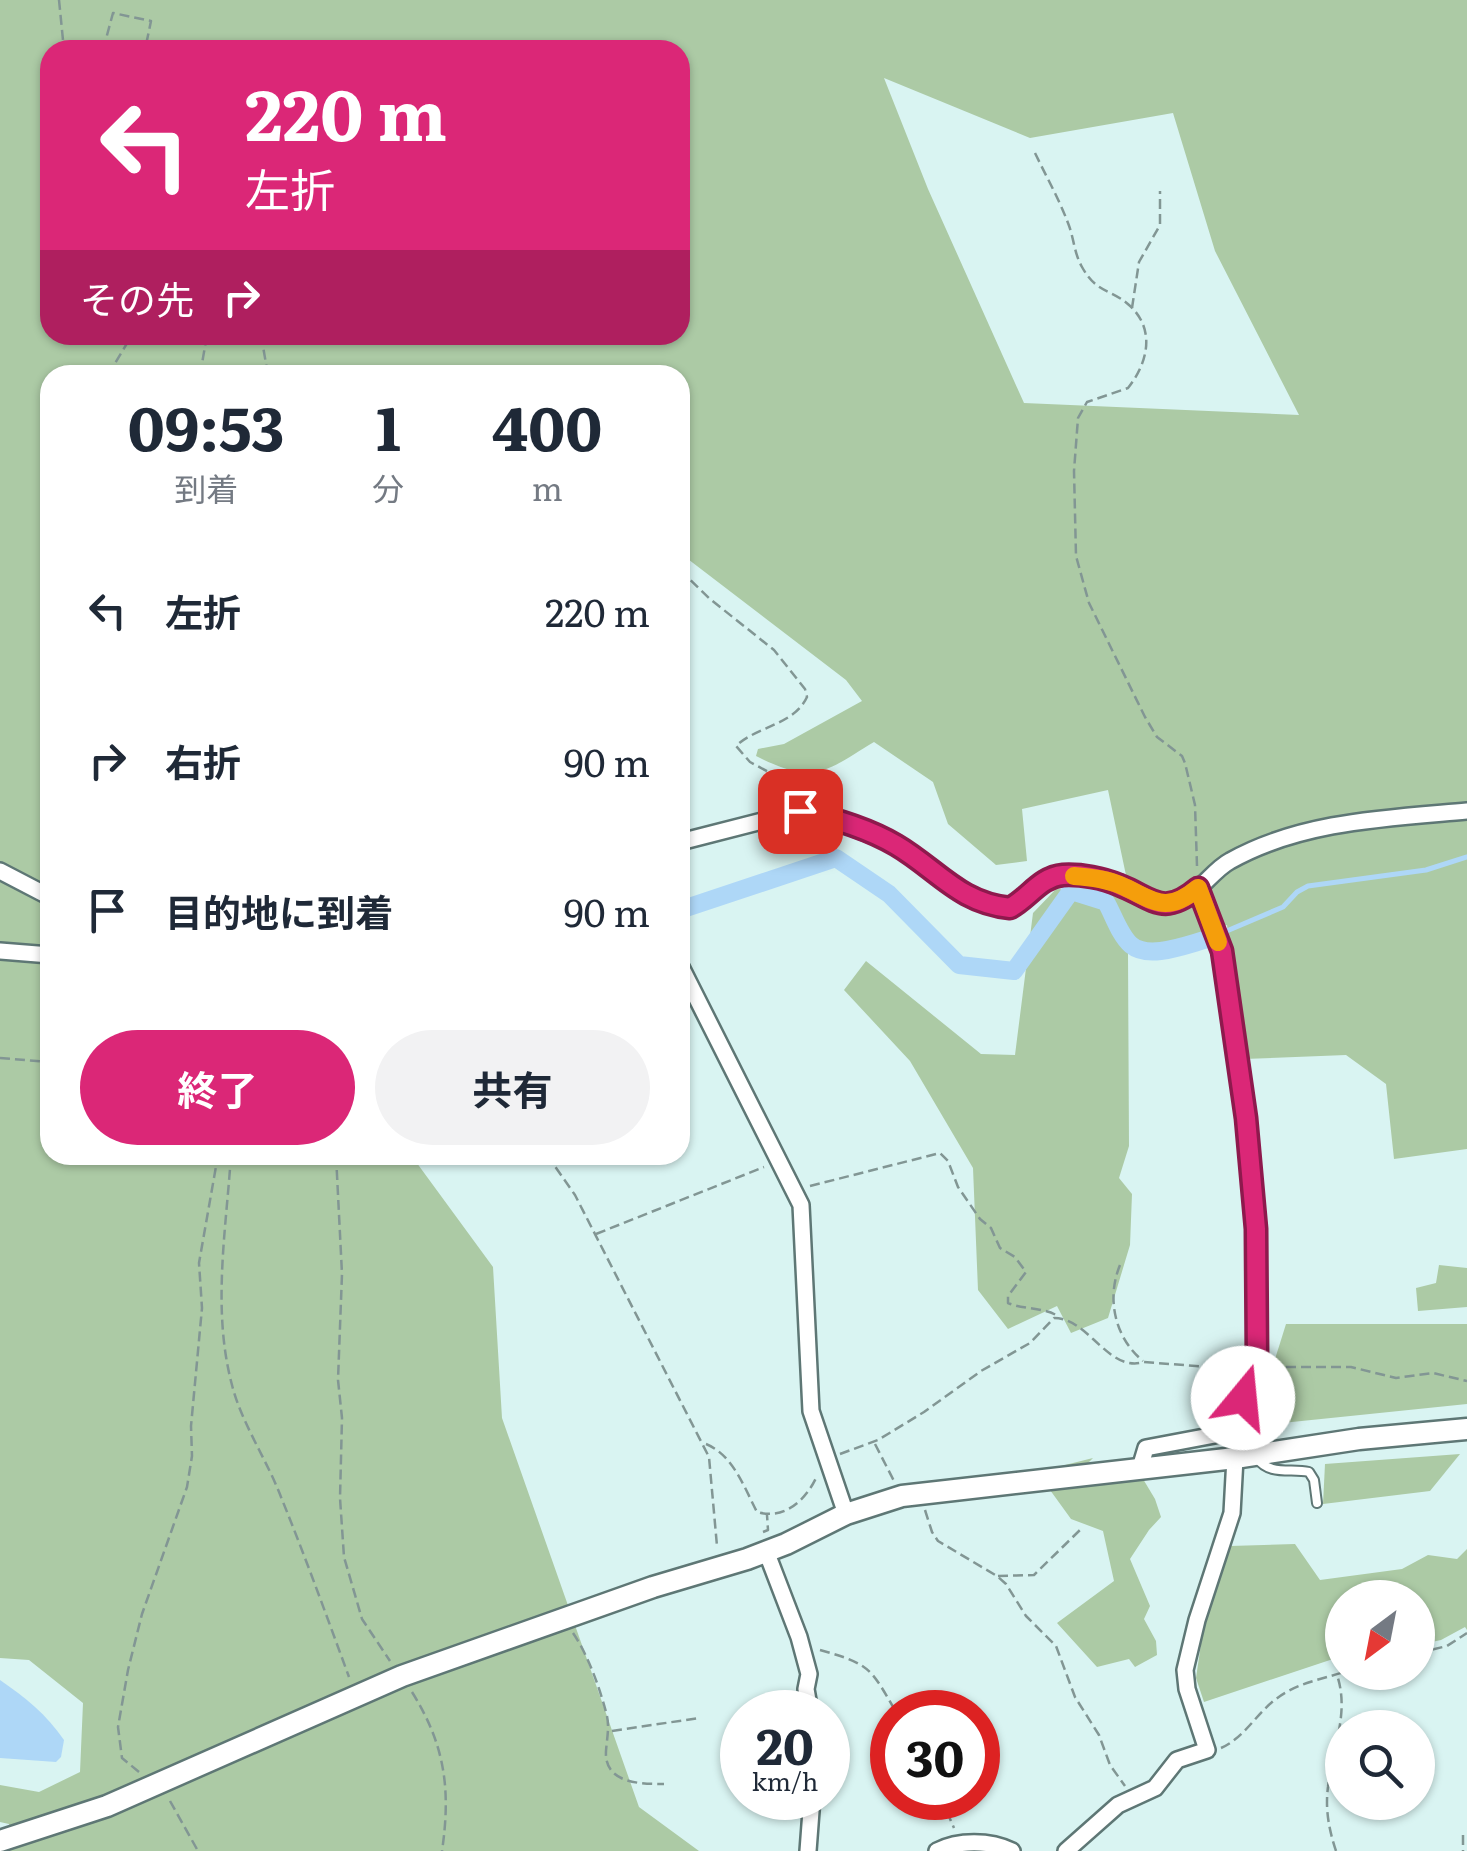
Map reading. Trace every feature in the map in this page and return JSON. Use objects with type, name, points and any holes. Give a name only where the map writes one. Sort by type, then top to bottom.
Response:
[{"type":"street","points":[[690,839],[800,811],[867,832],[925,863],[956,890],[991,906],[1010,908],[1037,886],[1064,875],[1120,885],[1162,904],[1182,901],[1228,862],[1275,842],[1345,824],[1467,812]]},
{"type":"street","points":[[0,872],[40,892]]},
{"type":"street","points":[[1140,1468],[1146,1448],[1236,1431],[1249,1370],[1257,1361],[1256,1229],[1246,1118],[1222,951],[1198,888]]},
{"type":"street","points":[[0,951],[40,954]]},
{"type":"street","points":[[690,986],[802,1205],[811,1411],[846,1514]]},
{"type":"street","points":[[0,1841],[78,1817],[402,1676],[719,1568],[846,1514],[911,1495],[1467,1429]]},
{"type":"street","points":[[1066,1851],[1133,1796],[1155,1788],[1177,1760],[1207,1750],[1185,1670],[1245,1456]]},
{"type":"street","points":[[766,1551],[800,1642],[809,1690]]},
{"type":"street","points":[[808,1851],[810,1820]]},
{"type":"street","points":[[937,1851],[960,1843],[988,1844],[1012,1851]]},
{"type":"lane","points":[[1245,1456],[1276,1471],[1310,1472],[1316,1503]]},
{"type":"path","points":[[59,0],[63,40]]},
{"type":"path","points":[[106,40],[113,14],[151,21],[147,40]]},
{"type":"path","points":[[1035,153],[1069,226],[1084,272],[1095,286],[1132,308],[1144,326],[1148,350],[1135,379],[1124,391],[1087,402],[1078,418],[1074,471],[1076,556],[1089,603],[1145,716],[1157,737],[1182,756],[1185,763],[1195,805],[1198,888]]},
{"type":"path","points":[[1132,308],[1140,262],[1160,225],[1160,191]]},
{"type":"path","points":[[690,580],[774,650],[805,689],[804,704],[784,721],[747,736],[736,746],[750,762],[774,775],[782,816]]},
{"type":"path","points":[[0,1058],[40,1061]]},
{"type":"path","points":[[794,1190],[940,1153],[948,1161],[958,1187],[991,1228],[1000,1248],[1015,1256],[1026,1272],[1008,1296],[1008,1303],[1026,1310],[1051,1311],[1078,1325],[1120,1360],[1134,1365],[1144,1362],[1249,1370],[1298,1365],[1351,1367],[1396,1378],[1433,1373],[1467,1380]]},
{"type":"path","points":[[596,1234],[779,1161]]},
{"type":"path","points":[[198,1851],[167,1796],[122,1758],[118,1727],[142,1614],[187,1487],[202,1308],[199,1263],[216,1165]]},
{"type":"path","points":[[231,1165],[222,1233],[223,1317],[231,1384],[280,1495],[357,1697]]},
{"type":"path","points":[[337,1165],[342,1274],[338,1380],[344,1557],[362,1619],[425,1714],[442,1752],[446,1778],[442,1851]]},
{"type":"path","points":[[554,1165],[596,1234],[709,1457],[719,1568]]},
{"type":"path","points":[[1120,1265],[1114,1288],[1116,1322],[1123,1340],[1144,1362]]},
{"type":"path","points":[[825,1455],[844,1454],[874,1441],[924,1412],[980,1370],[1030,1343],[1054,1318],[1060,1318]]},
{"type":"path","points":[[874,1441],[938,1541],[1006,1584],[1026,1616],[1048,1635],[1056,1646],[1074,1697],[1099,1735],[1110,1766],[1133,1796]]},
{"type":"path","points":[[706,1444],[719,1449],[757,1512],[767,1515],[784,1512],[807,1497],[818,1473]]},
{"type":"path","points":[[996,1576],[1034,1576],[1080,1530]]},
{"type":"path","points":[[563,1619],[583,1647],[606,1713],[606,1756],[611,1771],[632,1784],[664,1784]]},
{"type":"path","points":[[1435,1649],[1448,1646],[1467,1633]]},
{"type":"path","points":[[800,1642],[866,1665],[884,1690]]},
{"type":"path","points":[[1207,1750],[1227,1746],[1289,1690],[1325,1678]]},
{"type":"path","points":[[1336,1851],[1328,1827],[1328,1785],[1342,1722],[1342,1690]]},
{"type":"path","points":[[609,1731],[699,1718]]},
{"type":"path","points":[[950,1820],[960,1843]]},
{"type":"path","points":[[1463,1835],[1463,1851]]},
{"type":"green space","points":[[0,0],[1467,0],[1467,1149],[1394,1159],[1386,1084],[1346,1055],[1244,1059],[1227,925],[1128,954],[1129,1146],[1119,1178],[1132,1194],[1130,1245],[1108,1318],[1071,1333],[1057,1306],[1008,1329],[978,1290],[973,1168],[910,1061],[844,990],[866,961],[981,1054],[1015,1055],[1033,913],[1056,889],[1095,891],[1131,899],[1108,790],[1022,809],[1027,861],[996,865],[948,824],[933,782],[874,742],[818,771],[792,770],[756,756],[758,749],[784,744],[862,701],[846,680],[690,561],[690,365],[40,365],[40,1165],[418,1165],[493,1267],[502,1418],[639,1807],[699,1851],[9,1851],[9,1824],[0,1822],[0,1785],[39,1792],[80,1772],[83,1703],[29,1660],[0,1658]],"holes":[[[884,78],[1030,138],[1173,113],[1215,251],[1299,415],[1024,403],[928,189]]]},
{"type":"green space","points":[[1439,1265],[1467,1268],[1467,1307],[1418,1311],[1416,1288],[1436,1283]]},
{"type":"green space","points":[[1286,1324],[1467,1324],[1467,1404],[1254,1426]]},
{"type":"green space","points":[[1460,1454],[1430,1491],[1323,1504],[1325,1464]]},
{"type":"green space","points":[[1093,1458],[1079,1472],[1090,1486],[1143,1479],[1161,1517],[1130,1559],[1150,1606],[1144,1619],[1156,1641],[1157,1655],[1135,1667],[1129,1659],[1097,1667],[1057,1623],[1114,1581],[1103,1531],[1071,1519],[1037,1472]]},
{"type":"green space","points":[[1295,1544],[1320,1580],[1402,1569],[1428,1555],[1457,1559],[1467,1549],[1467,1630],[1465,1627],[1435,1641],[1435,1580],[1325,1580],[1325,1662],[1204,1702],[1196,1678],[1203,1630],[1230,1546]]},
{"type":"water","points":[[0,1680],[35,1707],[64,1740],[56,1762],[0,1758]]},
{"type":"waterway","points":[[1222,933],[1283,907],[1308,886],[1426,870],[1467,857]]},
{"type":"waterway","points":[[690,907],[836,858],[889,894],[959,965],[1014,971],[1071,891],[1106,902],[1123,936],[1139,949],[1170,949],[1212,938]]},
{"type":"slow traffic","points":[[1074,876],[1120,885],[1162,904],[1182,901],[1198,888],[1218,942]]},
{"type":"route","points":[[800,811],[892,843],[925,863],[956,890],[991,906],[1010,908],[1037,886],[1064,875],[1120,885],[1162,904],[1182,901],[1198,888],[1222,951],[1246,1118],[1256,1229],[1257,1361],[1249,1370],[1243,1398]]}]
